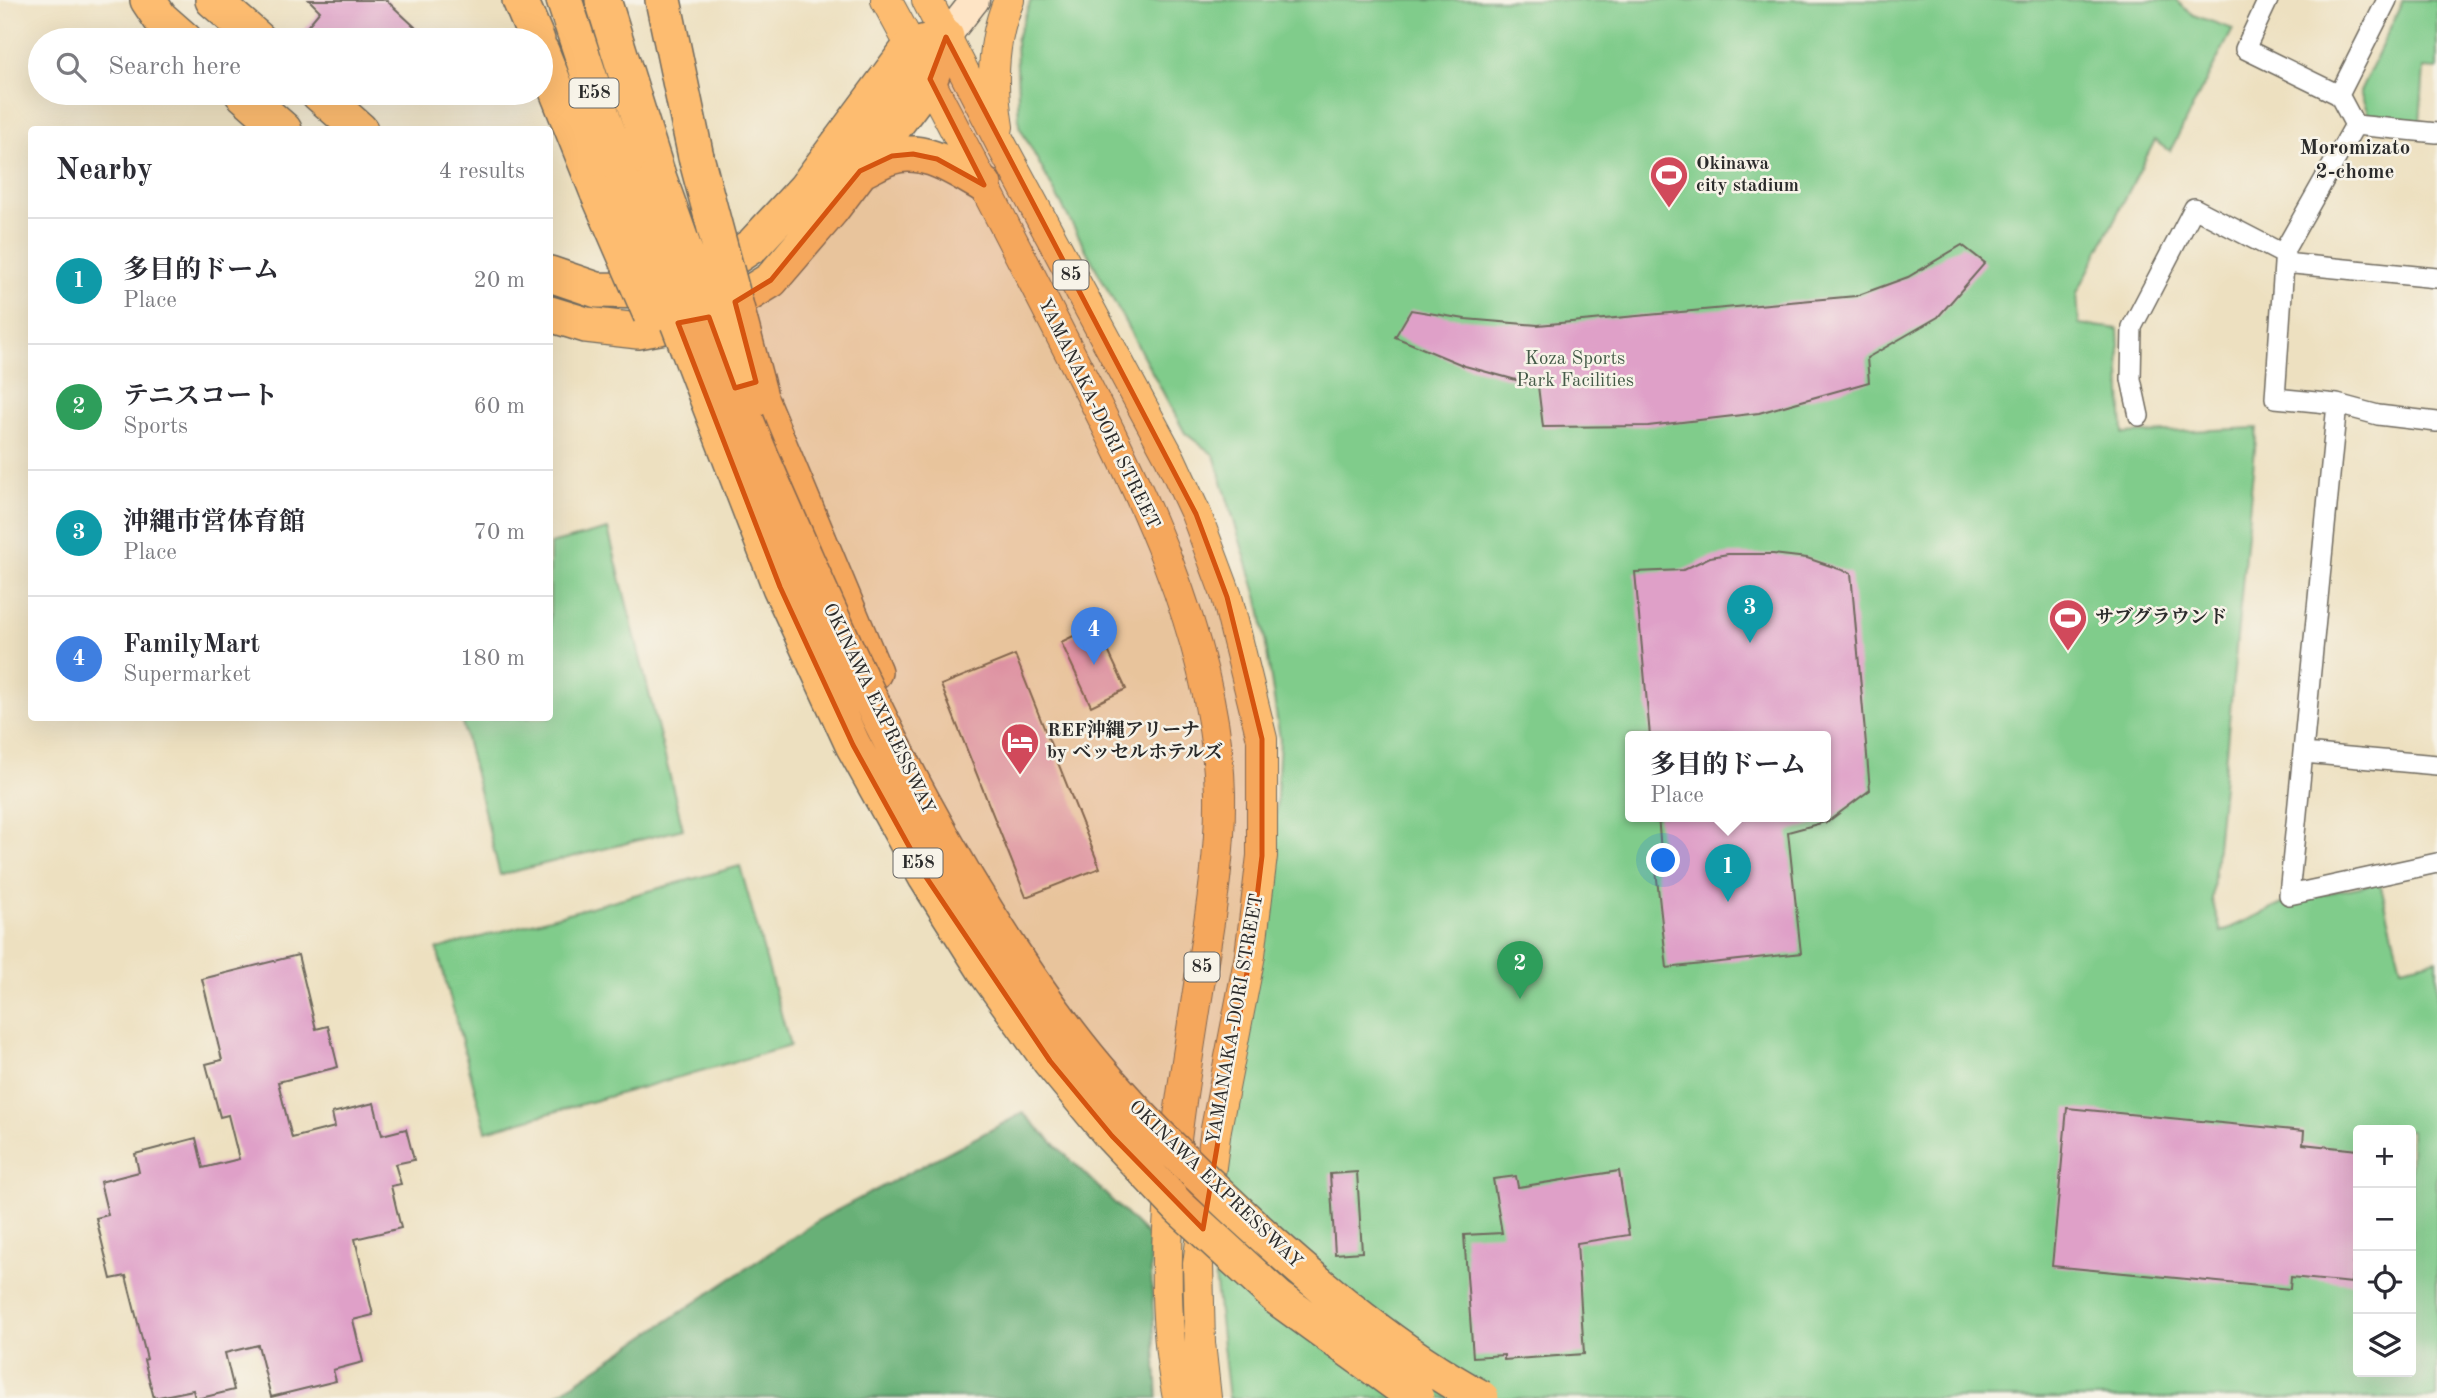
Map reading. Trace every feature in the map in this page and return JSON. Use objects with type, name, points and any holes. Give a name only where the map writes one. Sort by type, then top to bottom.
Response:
[{"type":"highway","points":[[148,0],[160,18],[171,28]]},
{"type":"highway","points":[[213,0],[245,28]]},
{"type":"highway","points":[[520,0],[532,28]]},
{"type":"highway","name":"OKINAWA EXPRESSWAY","points":[[564,0],[627,185],[707,443],[780,587],[853,745],[926,877],[988,975],[1050,1061],[1112,1136],[1179,1208],[1278,1298],[1416,1398]]},
{"type":"highway","name":"OKINAWA EXPRESSWAY","points":[[603,0],[627,185],[748,426],[845,648],[896,753],[953,858],[1012,955],[1072,1037],[1154,1130],[1200,1177],[1299,1268],[1391,1340],[1481,1398]]},
{"type":"highway","points":[[663,0],[696,157],[762,404],[953,858]]},
{"type":"highway","points":[[553,275],[597,290],[651,291],[703,278],[752,245],[804,189],[911,46],[946,37]]},
{"type":"highway","points":[[553,315],[586,325],[638,331],[711,317],[771,280],[831,211],[930,79],[946,37]]},
{"type":"highway","points":[[553,70],[627,185]]},
{"type":"highway","points":[[256,105],[279,126]]},
{"type":"highway","points":[[332,105],[355,126]]},
{"type":"highway","points":[[860,172],[892,156],[913,154],[937,159],[984,185]]},
{"type":"main road","name":"YAMANAKA-DORI STREET","points":[[886,0],[930,79],[1132,475],[1173,578],[1211,702],[1220,793],[1216,879],[1170,1180],[1168,1319],[1178,1398]]},
{"type":"main road","name":"YAMANAKA-DORI STREET","points":[[927,0],[1002,146],[1170,458],[1196,514],[1227,597],[1262,739],[1262,856],[1250,955],[1216,1129],[1198,1264],[1200,1343],[1206,1398]]},
{"type":"main road","points":[[1002,146],[995,109],[995,50],[1009,0]]},
{"type":"street","points":[[946,37],[975,0]]},
{"type":"street","points":[[2268,0],[2245,49],[2339,95],[2355,125]]},
{"type":"street","points":[[2339,95],[2386,0]]},
{"type":"street","points":[[2355,125],[2437,133]]},
{"type":"street","points":[[2355,125],[2285,249],[2275,398],[2337,404],[2378,415],[2437,422]]},
{"type":"street","points":[[2139,416],[2131,379],[2132,327],[2194,208],[2285,259],[2437,278]]},
{"type":"street","points":[[2337,404],[2289,895],[2437,863]]},
{"type":"street","points":[[2304,753],[2437,765]]},
{"type":"highlighted area","points":[[946,37],[1196,514],[1227,597],[1262,739],[1262,856],[1250,955],[1203,1229],[1112,1136],[1050,1061],[926,877],[853,745],[780,587],[678,323],[709,317],[735,388],[756,382],[735,302],[771,280],[860,171],[892,156],[913,154],[937,159],[984,185],[930,79]]},
{"type":"green space","name":"Koza Sports Park Facilities","points":[[1031,0],[2175,0],[2193,15],[2233,29],[2170,151],[2155,140],[2077,293],[2079,324],[2118,329],[2123,434],[2257,428],[2212,900],[2221,932],[2291,900],[2380,883],[2401,967],[2437,959],[2437,1398],[1229,1398],[1215,1276],[1230,1133],[1274,852],[1280,739],[1260,606],[1214,455],[1185,433],[1019,126],[1016,40]]},
{"type":"green space","points":[[2403,0],[2437,0],[2437,69],[2424,68],[2420,122],[2369,116],[2360,92]]},
{"type":"green space","points":[[608,529],[683,829],[500,875],[462,721],[553,721],[553,543]]},
{"type":"green space","points":[[740,866],[790,1046],[486,1131],[437,949]]},
{"type":"green space","points":[[1023,1113],[1149,1237],[1158,1398],[552,1398],[822,1218]]},
{"type":"building","points":[[309,0],[386,0],[416,28],[306,28],[320,11]]},
{"type":"building","points":[[1962,245],[1985,263],[1938,317],[1867,358],[1869,382],[1759,413],[1648,426],[1543,427],[1538,386],[1465,366],[1395,337],[1411,310],[1465,319],[1538,325],[1856,296],[1908,277]]},
{"type":"building","points":[[1728,554],[1773,554],[1807,558],[1851,573],[1870,790],[1831,819],[1831,731],[1650,731],[1635,572],[1683,570],[1710,557]]},
{"type":"building","points":[[1096,625],[1126,689],[1091,706],[1061,642]]},
{"type":"building","name":"REF沖縄アリーナ by ベッセルホテルズ","points":[[1015,655],[1100,868],[1026,897],[941,685]]},
{"type":"building","points":[[1659,822],[1825,822],[1788,832],[1801,953],[1667,968],[1654,852],[1661,851]]},
{"type":"building","points":[[298,955],[316,1029],[328,1026],[338,1067],[278,1082],[292,1138],[335,1127],[332,1113],[374,1103],[382,1135],[406,1129],[414,1160],[395,1164],[401,1184],[391,1186],[401,1228],[355,1239],[373,1315],[353,1320],[363,1362],[333,1370],[336,1381],[271,1397],[258,1345],[225,1353],[234,1390],[201,1398],[195,1398],[193,1390],[154,1398],[126,1276],[111,1279],[96,1218],[108,1215],[100,1182],[139,1172],[135,1154],[196,1138],[203,1168],[239,1159],[228,1115],[220,1117],[206,1064],[222,1060],[202,979]]},
{"type":"building","points":[[2067,1108],[2304,1131],[2303,1144],[2353,1149],[2352,1283],[2291,1277],[2290,1289],[2052,1266]]},
{"type":"building","points":[[1619,1171],[1629,1235],[1577,1243],[1584,1354],[1504,1360],[1504,1355],[1473,1357],[1464,1235],[1502,1233],[1493,1179],[1516,1176],[1518,1187]]},
{"type":"building","points":[[1357,1172],[1362,1252],[1335,1254],[1330,1174]]},
{"type":"place","name":"Okinawa city stadium","points":[[1669,209]]},
{"type":"place","name":"沖縄市営体育館","points":[[1750,643]]},
{"type":"place","name":"サブグラウンド","points":[[2068,652]]},
{"type":"place","name":"FamilyMart","points":[[1094,665]]},
{"type":"place","name":"REF沖縄アリーナ by ベッセルホテルズ","points":[[1020,776]]},
{"type":"place","name":"多目的ドーム","points":[[1728,902]]},
{"type":"place","name":"テニスコート","points":[[1520,999]]},
{"type":"district","name":"Moromizato 2-chome","points":[[2355,160]]}]
